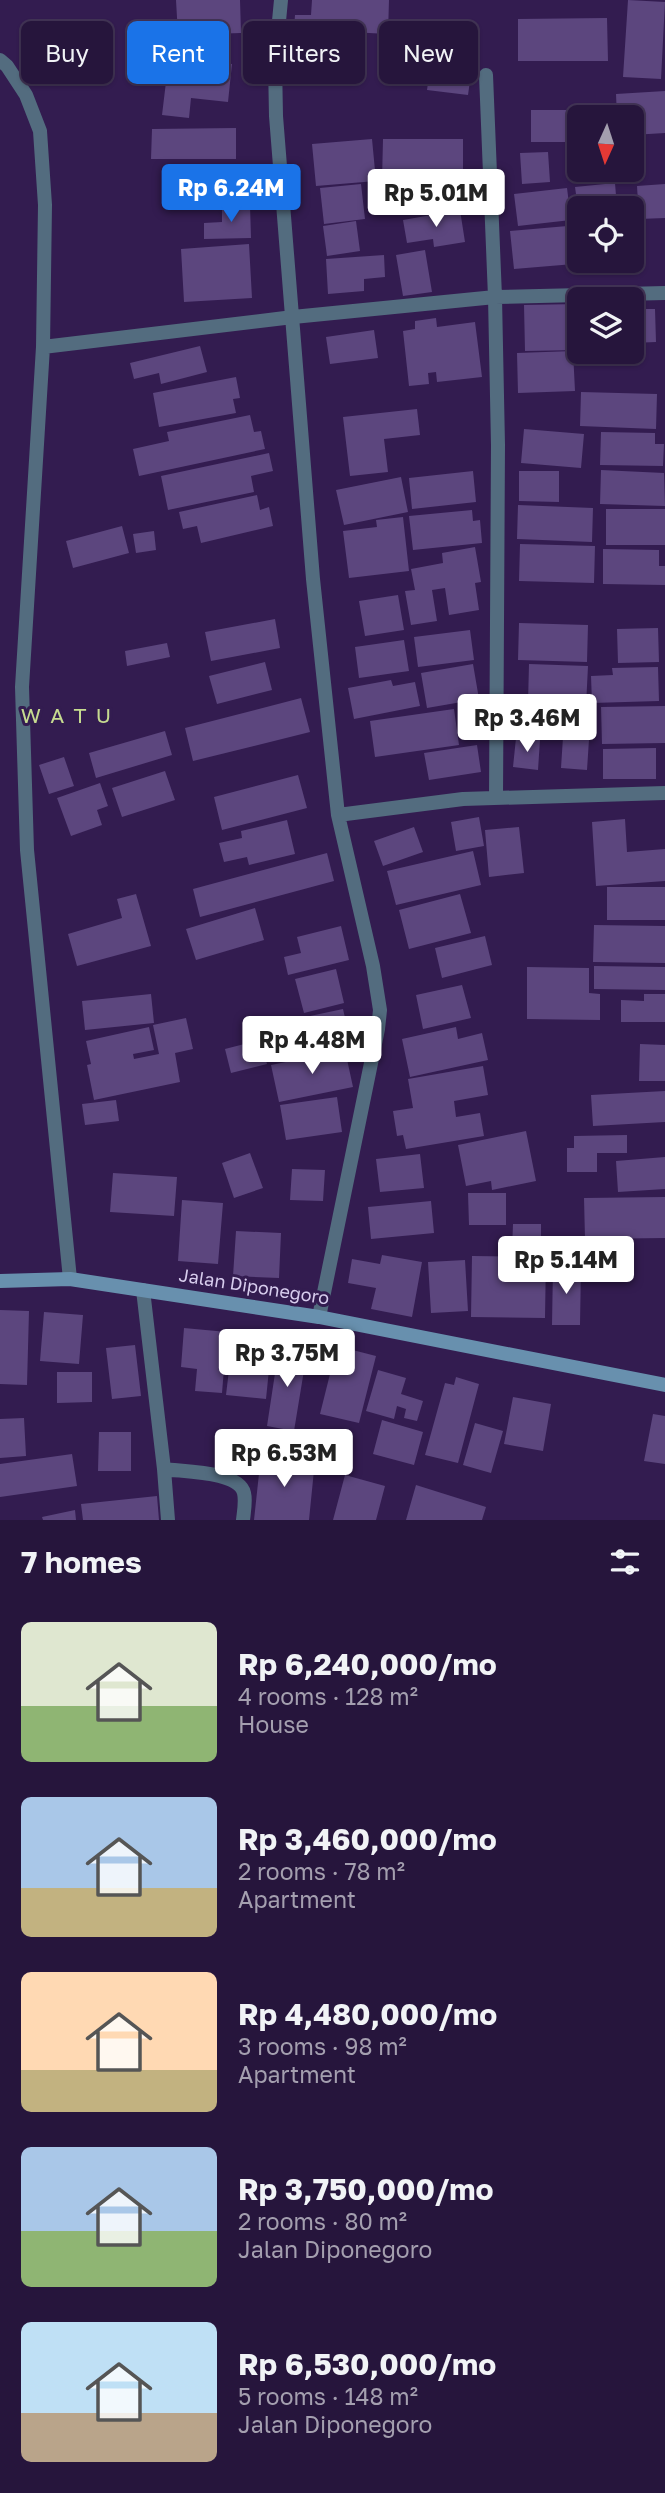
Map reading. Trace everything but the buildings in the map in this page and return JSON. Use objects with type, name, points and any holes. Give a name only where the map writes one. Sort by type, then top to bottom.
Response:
[{"type":"street","points":[[281,0],[275,63],[276,116],[313,579],[338,815],[373,966],[380,1010],[319,1317]]},
{"type":"street","points":[[0,60],[8,66],[26,95],[40,131],[45,205],[43,347],[22,701],[27,850],[70,1279]]},
{"type":"street","points":[[486,75],[498,446],[496,798]]},
{"type":"street","points":[[43,347],[293,317],[495,297],[665,293]]},
{"type":"street","points":[[338,815],[463,799],[665,793]]},
{"type":"street","name":"Jalan Diponegoro","points":[[0,1281],[70,1279],[319,1317],[665,1385]]},
{"type":"street","points":[[143,1290],[168,1520]]},
{"type":"street","points":[[164,1469],[229,1477],[239,1482],[244,1491],[243,1520]]},
{"type":"district","name":"W A T U","points":[[67,716]]}]
